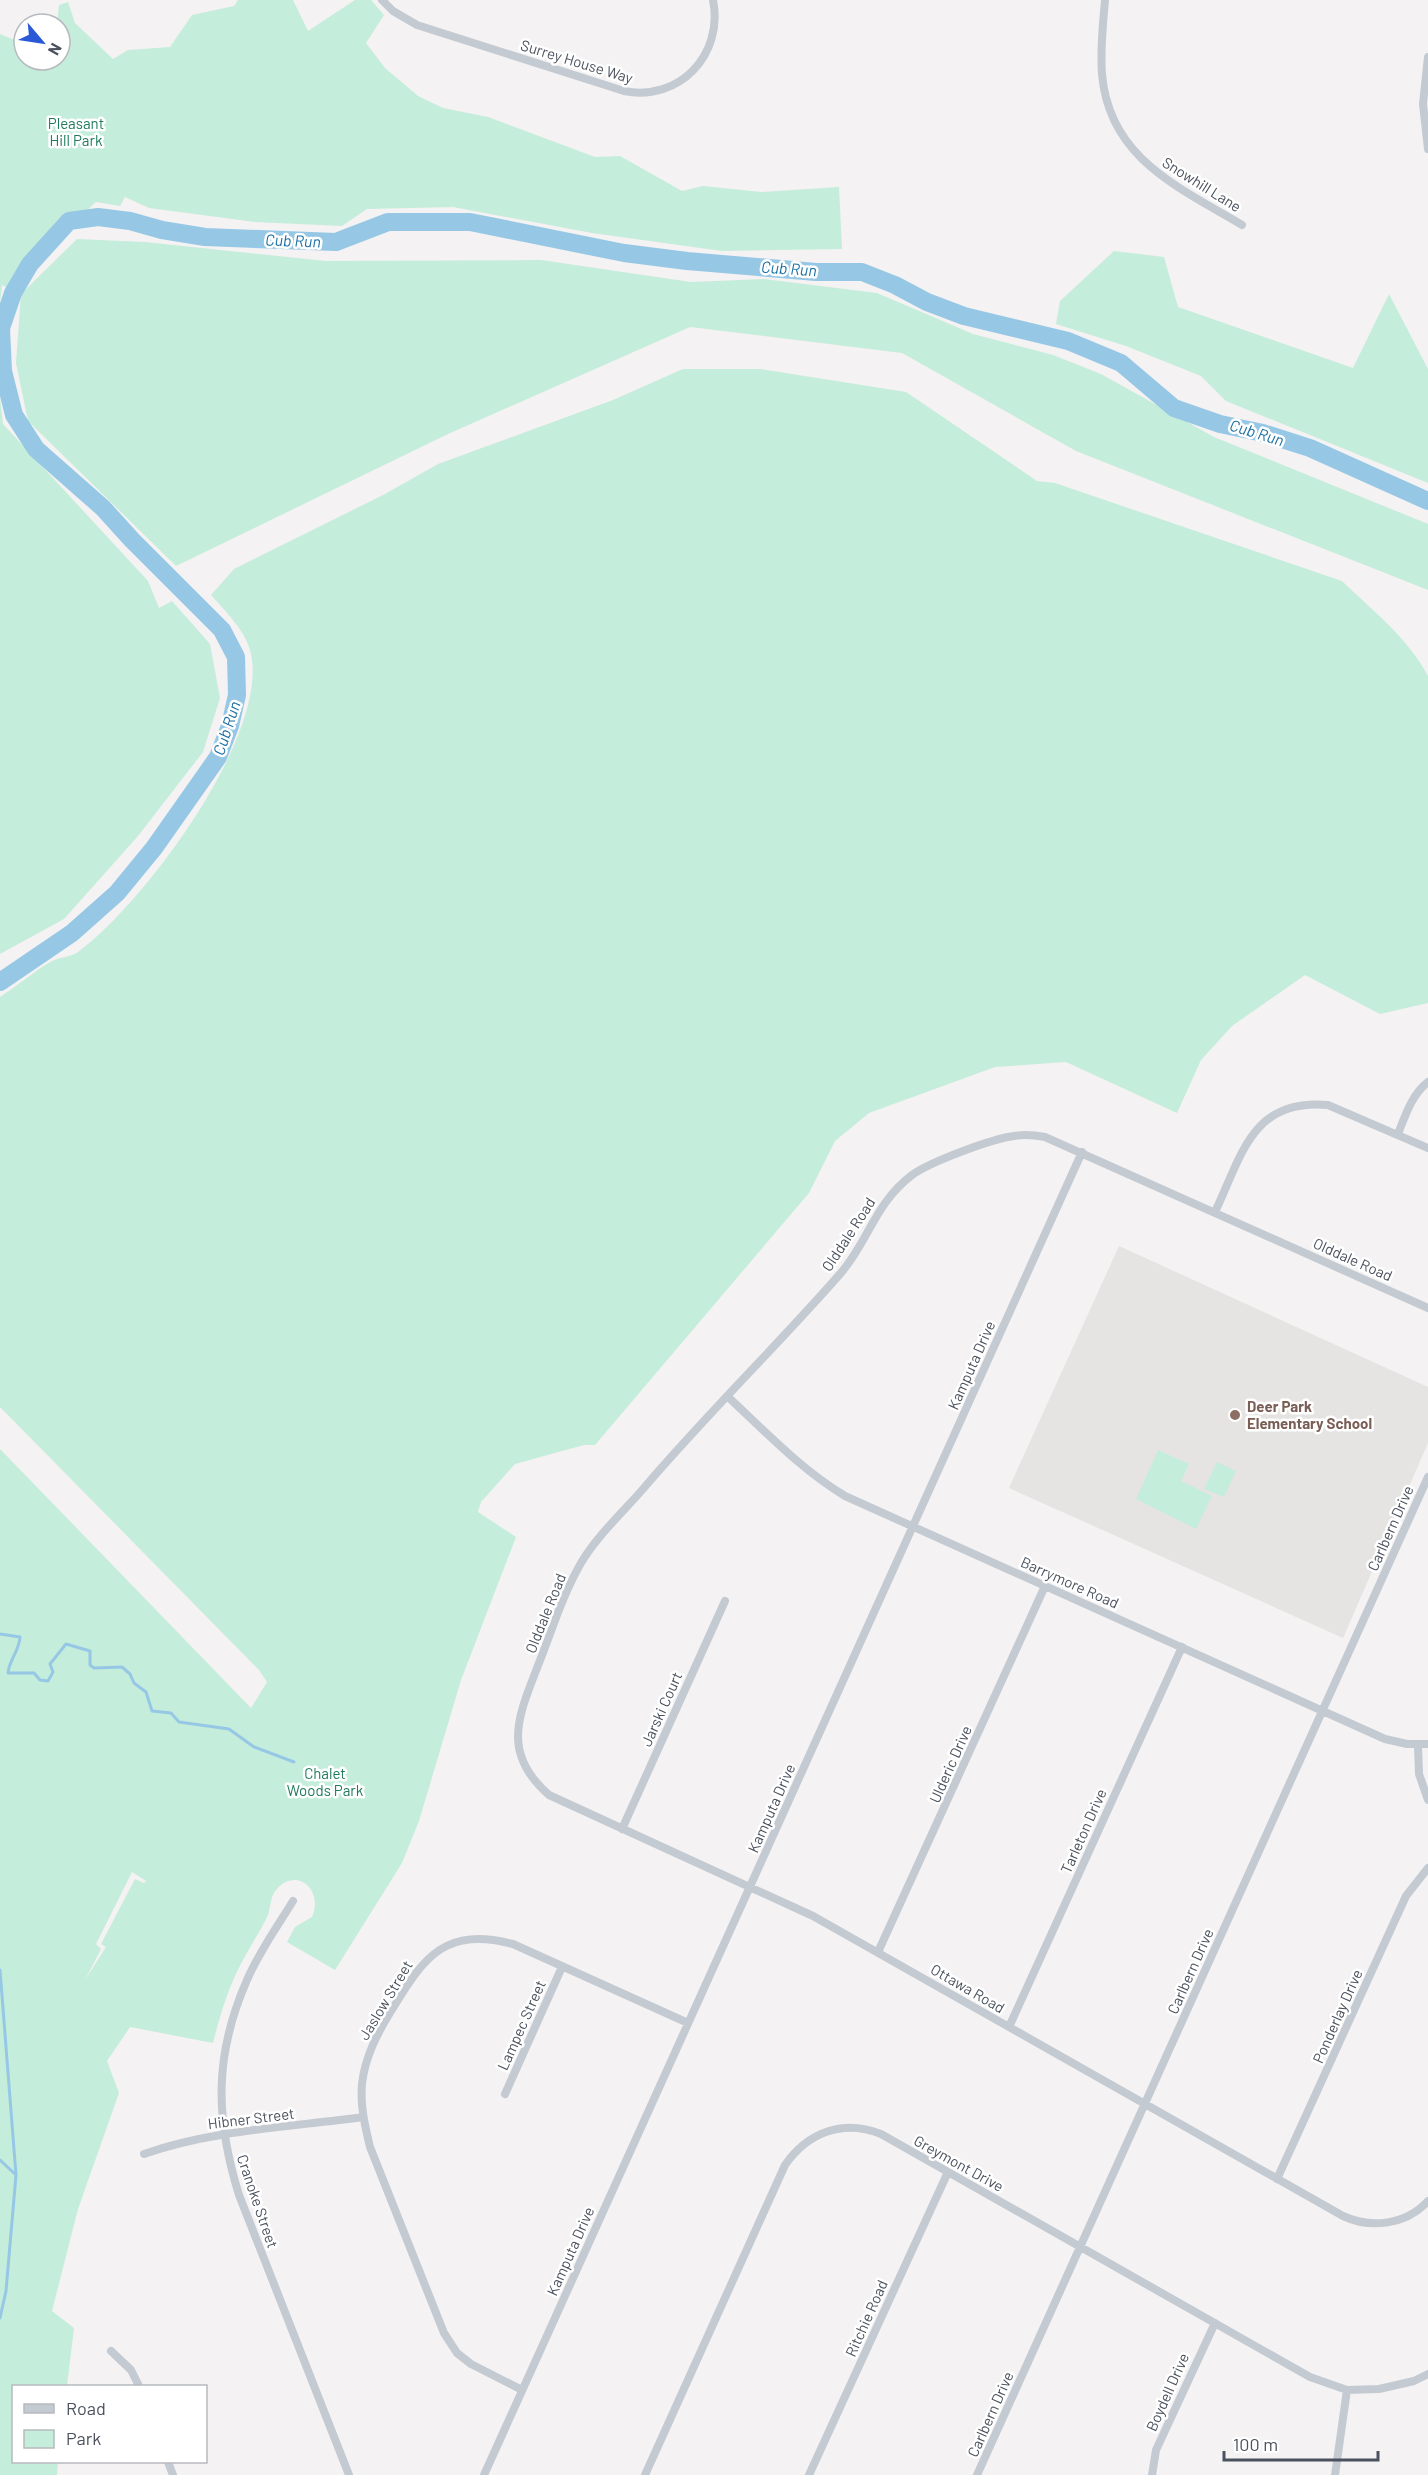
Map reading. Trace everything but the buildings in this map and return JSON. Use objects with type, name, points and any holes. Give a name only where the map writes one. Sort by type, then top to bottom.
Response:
[{"type":"street","name":"Surrey House Way","points":[[382,0],[404,18],[424,28],[624,91],[642,93],[670,87],[683,80],[703,61],[715,30],[713,0]]},
{"type":"street","name":"Snowhill Lane","points":[[1105,0],[1102,74],[1109,108],[1121,133],[1134,152],[1164,178],[1242,225]]},
{"type":"street","points":[[1428,57],[1423,104],[1428,149]]},
{"type":"street","points":[[1398,1134],[1413,1099],[1421,1087],[1428,1082]]},
{"type":"street","points":[[1215,1212],[1252,1134],[1263,1122],[1281,1110],[1310,1103],[1328,1105],[1428,1148]]},
{"type":"street","name":"Olddale Road","points":[[517,1735],[521,1708],[570,1585],[582,1562],[669,1458],[842,1272],[882,1206],[895,1190],[913,1174],[938,1162],[1015,1135],[1029,1134],[1045,1137],[1428,1308]]},
{"type":"street","name":"Kamputa Drive","points":[[487,2474],[522,2390],[1082,1152]]},
{"type":"street","name":"Barrymore Road","points":[[727,1396],[819,1480],[845,1496],[1386,1739],[1418,1746],[1428,1744]]},
{"type":"street","name":"Carlbern Drive","points":[[977,2475],[1428,1477]]},
{"type":"street","name":"Ulderic Drive","points":[[878,1952],[1045,1586]]},
{"type":"street","name":"Jarski Court","points":[[622,1829],[725,1601]]},
{"type":"street","name":"Tarleton Drive","points":[[1009,2026],[1182,1647]]},
{"type":"street","name":"Ottawa Road","points":[[517,1735],[522,1761],[537,1784],[555,1798],[813,1916],[1342,2216],[1363,2223],[1380,2224],[1411,2215],[1428,2201]]},
{"type":"street","points":[[1418,1746],[1419,1774],[1428,1800]]},
{"type":"street","name":"Ponderlay Drive","points":[[1278,2179],[1406,1896],[1428,1868]]},
{"type":"street","name":"Cranoke Street","points":[[293,1901],[257,1960],[234,2015],[221,2087],[223,2136],[238,2195],[348,2475]]},
{"type":"street","name":"Jaslow Street","points":[[522,2390],[471,2364],[457,2353],[444,2333],[370,2148],[363,2117],[363,2075],[373,2043],[414,1973],[432,1955],[461,1941],[490,1939],[513,1944],[688,2023]]},
{"type":"street","name":"Lampec Street","points":[[505,2094],[562,1967]]},
{"type":"street","name":"Hibner Street","points":[[144,2154],[169,2145],[363,2117]]},
{"type":"street","name":"Greymont Drive","points":[[645,2475],[775,2186],[795,2151],[807,2140],[841,2127],[857,2127],[881,2134],[1310,2377],[1347,2390],[1389,2388],[1414,2381],[1428,2374]]},
{"type":"street","name":"Ritchie Road","points":[[809,2475],[948,2172]]},
{"type":"street","name":"Boydell Drive","points":[[1152,2475],[1156,2450],[1215,2323]]},
{"type":"street","points":[[111,2351],[131,2370],[138,2385]]},
{"type":"street","points":[[1335,2475],[1347,2390]]},
{"type":"shaded area","name":"Deer Park Elementary School","points":[[1119,1246],[1428,1387],[1428,1443],[1343,1638],[1009,1488]]},
{"type":"green space","name":"Pleasant Hill Park","points":[[238,0],[293,0],[308,31],[355,0],[371,0],[384,15],[366,43],[385,68],[418,96],[443,108],[488,117],[595,157],[620,156],[682,191],[703,186],[761,192],[839,187],[842,249],[722,251],[592,233],[453,207],[367,209],[342,226],[255,222],[149,208],[125,197],[120,206],[96,202],[14,278],[11,290],[2,285],[0,303],[0,34],[12,39],[12,72],[72,72],[72,14],[75,23],[113,59],[128,50],[170,47],[192,15],[234,6]]},
{"type":"green space","points":[[68,2],[71,12],[58,12],[59,5]]},
{"type":"green space","points":[[77,239],[145,242],[326,261],[541,260],[691,282],[764,279],[877,293],[973,334],[1053,355],[1101,374],[1214,437],[1428,524],[1428,590],[1076,451],[902,353],[690,327],[448,434],[176,566],[28,421],[16,363],[21,294]]},
{"type":"green space","points":[[1114,251],[1164,257],[1178,307],[1353,368],[1389,294],[1428,369],[1428,483],[1226,401],[1201,376],[1126,346],[1056,324],[1060,301]]},
{"type":"green space","name":"Chalet Woods Park","points":[[683,369],[761,369],[906,392],[1037,481],[1055,483],[1342,581],[1400,637],[1428,676],[1428,1003],[1380,1014],[1305,975],[1232,1026],[1201,1060],[1177,1113],[1066,1062],[995,1067],[869,1113],[835,1141],[809,1193],[595,1445],[584,1445],[515,1464],[481,1502],[478,1512],[516,1537],[461,1680],[419,1821],[402,1863],[335,1970],[287,1942],[295,1927],[312,1917],[315,1907],[311,1890],[306,1884],[292,1880],[284,1883],[273,1895],[268,1915],[235,1976],[213,2043],[130,2027],[107,2061],[119,2093],[78,2209],[52,2311],[74,2328],[67,2385],[12,2385],[12,2463],[58,2463],[57,2475],[0,2475],[0,1449],[251,1708],[267,1682],[259,1670],[0,1407],[0,997],[52,961],[78,952],[105,929],[167,858],[197,814],[223,769],[242,725],[252,685],[250,650],[234,621],[211,595],[234,569],[385,494],[438,464],[613,400]],"holes":[[[132,1872],[146,1881],[144,1883],[135,1879],[101,1944],[106,1947],[85,1980],[101,1949],[96,1944]]]},
{"type":"green space","points":[[0,398],[3,424],[148,581],[159,608],[172,601],[210,644],[220,698],[203,752],[138,836],[64,919],[0,954]]},
{"type":"green space","points":[[1158,1450],[1189,1464],[1181,1481],[1212,1496],[1196,1529],[1136,1499]]},
{"type":"green space","points":[[1217,1462],[1236,1471],[1224,1497],[1204,1489]]},
{"type":"waterway","name":"Cub Run","points":[[0,982],[72,933],[117,893],[154,848],[218,757],[230,726],[237,695],[236,657],[222,630],[103,508],[36,449],[14,415],[3,371],[1,328],[13,293],[30,264],[69,221],[98,217],[130,221],[162,230],[205,237],[336,242],[388,222],[470,222],[624,253],[816,272],[862,272],[895,285],[927,302],[964,316],[1068,341],[1121,363],[1174,408],[1220,424],[1263,433],[1310,448],[1428,501]]},
{"type":"waterway","points":[[0,1634],[20,1637],[8,1673],[34,1673],[40,1680],[48,1681],[53,1672],[50,1664],[66,1644],[90,1651],[90,1665],[94,1668],[122,1667],[130,1674],[134,1683],[146,1692],[152,1711],[171,1713],[179,1722],[229,1729],[254,1747],[294,1762]]},
{"type":"waterway","points":[[0,1970],[16,2175]]},
{"type":"waterway","points":[[0,2160],[16,2175],[6,2291],[0,2318]]},
{"type":"place","name":"Deer Park Elementary School","points":[[1235,1415]]}]
